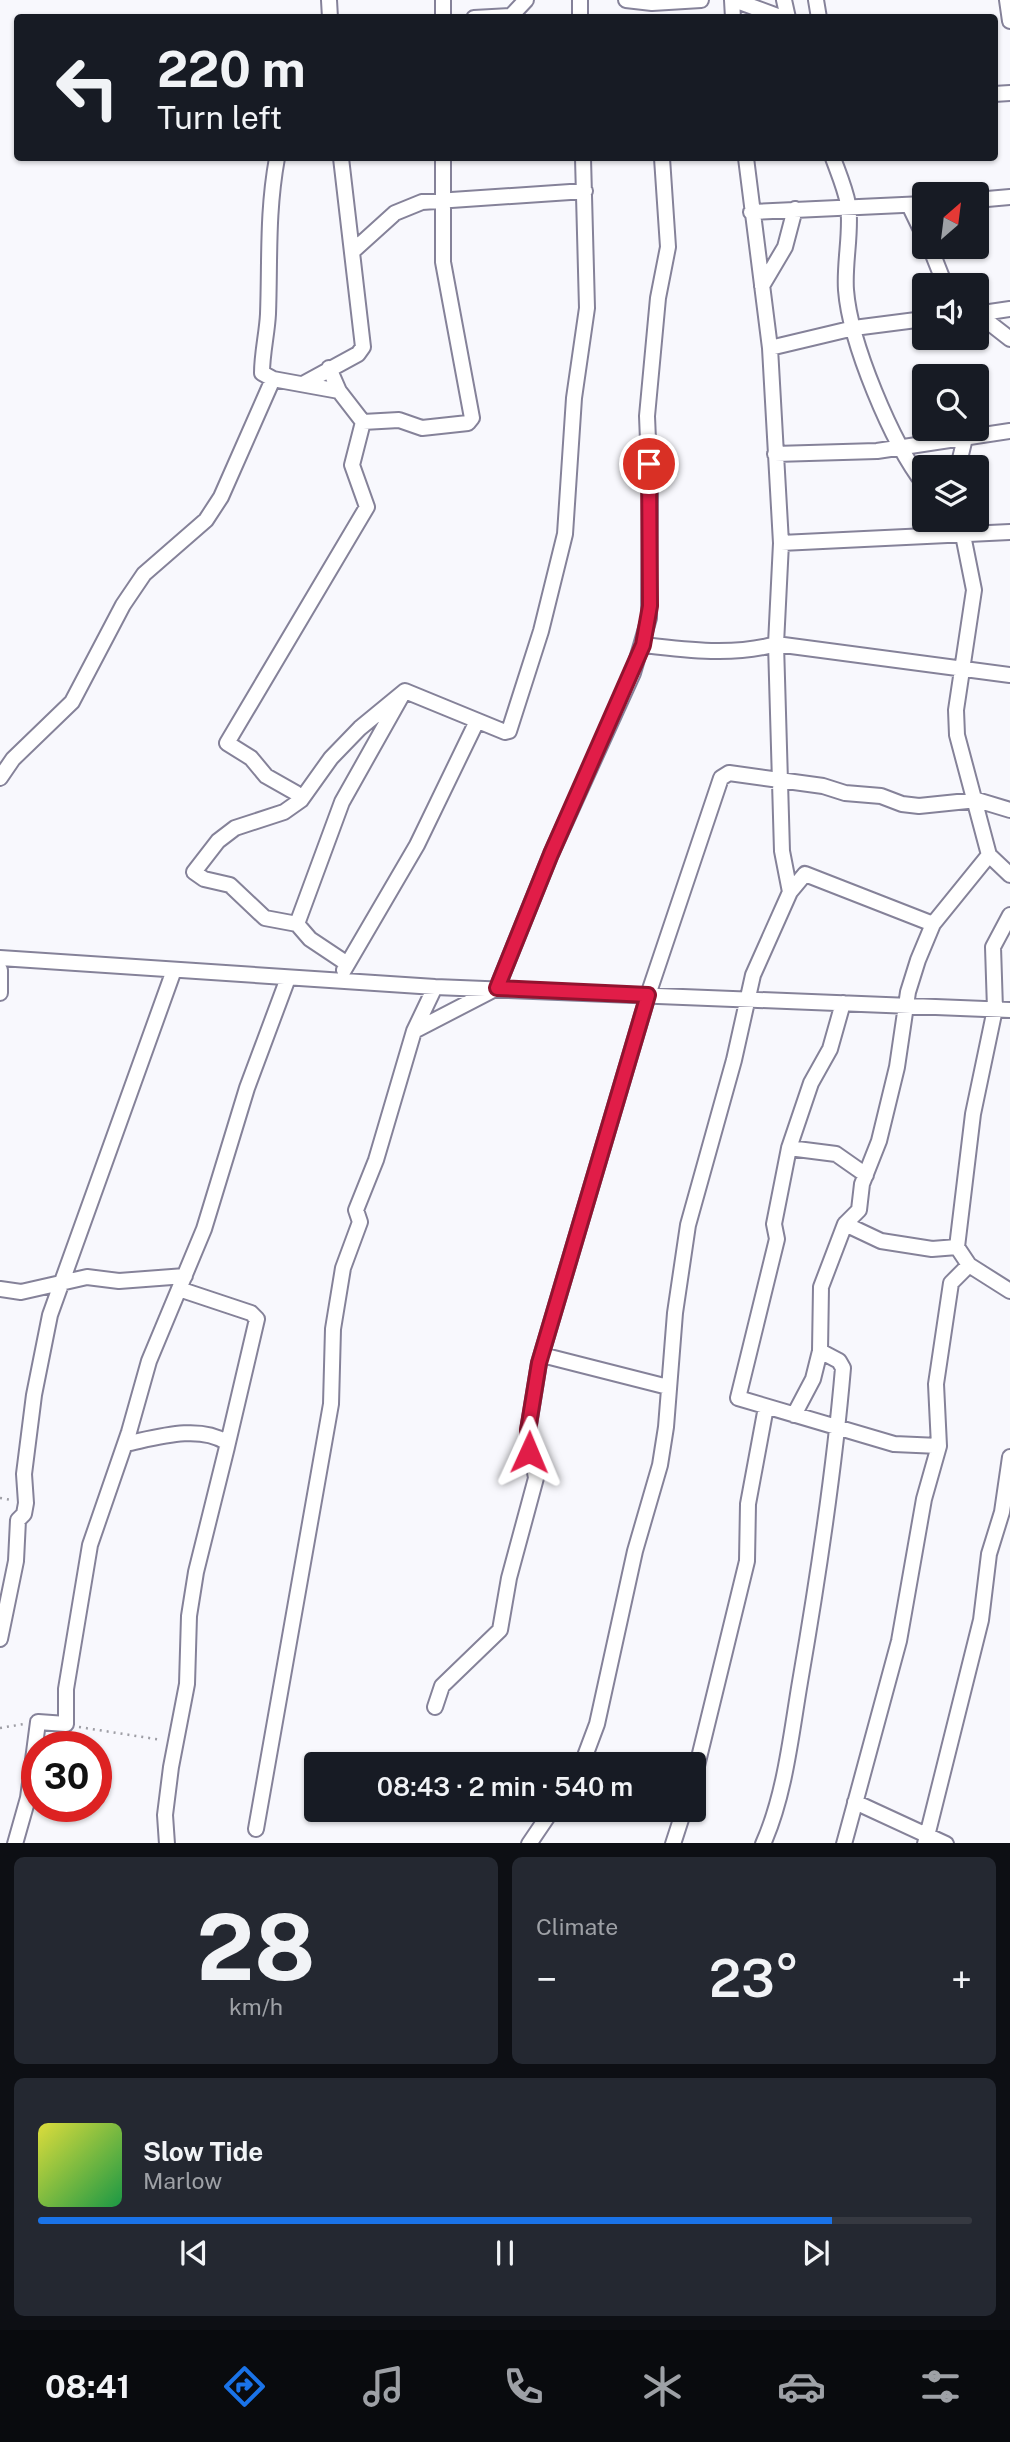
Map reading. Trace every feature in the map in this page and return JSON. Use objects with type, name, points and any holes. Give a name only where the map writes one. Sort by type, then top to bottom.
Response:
[{"type":"street","points":[[513,14],[526,0]]},
{"type":"street","points":[[626,0],[653,3],[701,0]]},
{"type":"street","points":[[733,0],[773,14]]},
{"type":"street","points":[[1007,0],[1010,20]]},
{"type":"street","points":[[277,161],[269,209],[268,317],[261,373],[273,379],[339,391]]},
{"type":"street","points":[[303,384],[358,354],[363,347],[341,161]]},
{"type":"street","points":[[363,422],[399,421],[422,428],[468,423],[472,418],[443,262],[443,161]]},
{"type":"street","points":[[346,963],[310,939],[297,924],[265,918],[230,885],[204,879],[194,872],[218,841],[235,828],[284,812],[301,800],[331,758],[360,727],[408,691],[477,721],[505,732],[509,731],[541,631],[565,534],[574,398],[587,308],[583,161]]},
{"type":"street","points":[[414,1031],[497,988],[551,854],[643,645],[650,606],[647,416],[658,298],[668,247],[662,161]]},
{"type":"street","points":[[746,161],[770,348],[781,543],[776,644],[782,851],[790,892]]},
{"type":"street","points":[[834,161],[848,205],[844,266],[846,295],[854,328],[883,413],[912,466]]},
{"type":"street","points":[[353,251],[395,213],[422,202],[585,191]]},
{"type":"street","points":[[989,199],[1010,197]]},
{"type":"street","points":[[751,212],[848,205],[912,205]]},
{"type":"street","points":[[909,205],[912,211]]},
{"type":"street","points":[[762,286],[785,247],[795,209]]},
{"type":"street","points":[[989,312],[1010,309]]},
{"type":"street","points":[[770,348],[854,328],[912,321]]},
{"type":"street","points":[[989,323],[1010,339]]},
{"type":"street","points":[[329,368],[339,391],[363,422]]},
{"type":"street","points":[[0,778],[13,759],[72,702],[123,606],[144,574],[206,520],[221,497],[273,379]]},
{"type":"street","points":[[301,800],[296,793],[266,776],[251,758],[226,743],[367,507],[352,465],[363,422]]},
{"type":"street","points":[[989,434],[1010,431]]},
{"type":"street","points":[[775,454],[877,451],[943,441]]},
{"type":"street","points":[[989,529],[1010,532]]},
{"type":"street","points":[[781,543],[912,530]]},
{"type":"street","points":[[961,532],[974,590],[956,710],[957,735],[989,855],[1010,875]]},
{"type":"street","points":[[643,645],[723,650],[776,644],[1010,675]]},
{"type":"street","points":[[297,924],[342,802],[401,696]]},
{"type":"street","points":[[339,980],[346,963],[417,845],[477,721]]},
{"type":"street","points":[[435,1707],[442,1686],[500,1630],[509,1578],[536,1478],[528,1430],[542,1355],[648,995],[721,778],[729,772],[823,786],[845,793],[881,796],[919,806],[976,800],[1010,810]]},
{"type":"street","points":[[794,1415],[813,1379],[820,1350],[821,1287],[845,1224],[859,1210],[866,1175],[888,1107],[910,982],[933,924],[989,855]]},
{"type":"street","points":[[586,1752],[597,1724],[635,1551],[660,1465],[675,1313],[688,1224],[749,999],[753,975],[790,892],[802,876],[810,874],[933,924]]},
{"type":"street","points":[[1010,915],[993,947],[995,1009],[973,1114],[957,1247],[969,1265],[1010,1291]]},
{"type":"street","points":[[0,958],[435,987],[1010,1010]]},
{"type":"street","points":[[0,970],[0,993]]},
{"type":"street","points":[[0,1639],[16,1562],[18,1520],[24,1514],[26,1503],[24,1475],[34,1395],[60,1283],[174,970]]},
{"type":"street","points":[[15,1843],[28,1798],[38,1722],[66,1724],[66,1689],[90,1545],[125,1444],[153,1348],[207,1222],[260,1050],[288,978]]},
{"type":"street","points":[[256,1829],[328,1424],[334,1317],[343,1268],[360,1222],[356,1210],[376,1160],[414,1031],[435,987]]},
{"type":"street","points":[[843,1003],[830,1049],[811,1083],[789,1148],[774,1224],[777,1239],[738,1394],[742,1400],[894,1444],[939,1446]]},
{"type":"street","points":[[789,1148],[836,1154],[866,1175]]},
{"type":"street","points":[[845,1224],[885,1242],[932,1250],[957,1247]]},
{"type":"street","points":[[844,1843],[900,1641],[924,1499],[939,1446],[936,1384],[951,1283],[969,1265]]},
{"type":"street","points":[[0,1289],[21,1292],[87,1277],[182,1283],[251,1313],[257,1319],[194,1583],[186,1647],[187,1684],[166,1815],[167,1843]]},
{"type":"street","points":[[763,1843],[771,1823],[791,1735],[830,1499],[843,1368],[839,1361],[820,1350]]},
{"type":"street","points":[[542,1355],[668,1387]]},
{"type":"street","points":[[700,1752],[747,1561],[748,1504],[766,1406]]},
{"type":"street","points":[[125,1444],[188,1433],[215,1436],[226,1442],[227,1447]]},
{"type":"street","points":[[927,1839],[981,1620],[989,1554],[1006,1514],[1010,1457]]},
{"type":"street","points":[[855,1802],[927,1839],[946,1843]]},
{"type":"street","points":[[529,1843],[544,1822]]},
{"type":"street","points":[[673,1843],[680,1822]]},
{"type":"path","points":[[0,1728],[38,1722]]},
{"type":"path","points":[[66,1724],[117,1735],[176,1741]]},
{"type":"route","points":[[529,1452],[528,1430],[539,1363],[567,1278],[608,1122],[648,995],[497,988],[551,854],[633,673],[643,645],[650,606],[649,464]]}]
